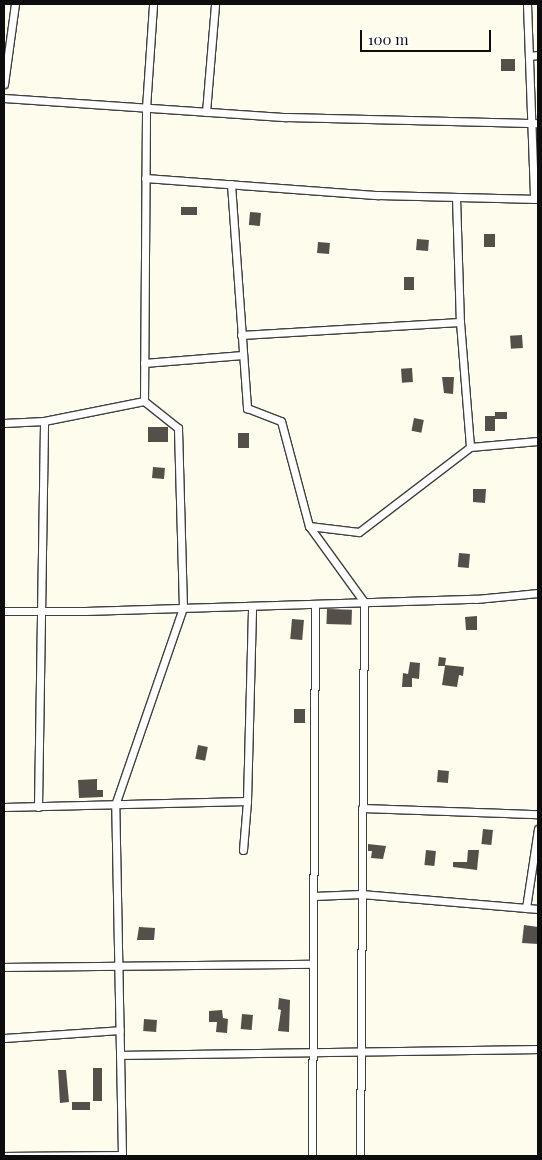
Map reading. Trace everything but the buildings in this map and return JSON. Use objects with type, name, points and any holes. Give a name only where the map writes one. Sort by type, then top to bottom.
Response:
[{"type":"street","points":[[4,84],[15,4]]},
{"type":"street","points":[[144,401],[146,108],[153,4]]},
{"type":"street","points":[[206,112],[215,4]]},
{"type":"street","points":[[145,178],[378,195],[536,199],[535,123],[527,4]]},
{"type":"street","points":[[529,56],[538,55]]},
{"type":"street","points":[[4,98],[286,117],[535,123]]},
{"type":"street","points":[[231,184],[246,408],[281,421],[309,526],[364,602],[360,1156]]},
{"type":"street","points":[[456,197],[460,322],[470,447]]},
{"type":"street","points":[[241,334],[460,322]]},
{"type":"street","points":[[144,362],[243,355]]},
{"type":"street","points":[[4,423],[44,421],[144,401],[178,428],[183,608],[115,805],[122,1156],[4,1156]]},
{"type":"street","points":[[38,807],[44,421]]},
{"type":"street","points":[[309,526],[359,532],[470,447],[538,441]]},
{"type":"street","points":[[4,611],[183,608],[476,599],[538,593]]},
{"type":"street","points":[[312,1156],[315,604]]},
{"type":"street","points":[[243,850],[247,801],[252,606]]},
{"type":"street","points":[[4,807],[247,801]]},
{"type":"street","points":[[362,808],[538,814]]},
{"type":"street","points":[[526,908],[538,829]]},
{"type":"street","points":[[314,896],[361,894],[538,909]]},
{"type":"street","points":[[4,967],[313,964]]},
{"type":"street","points":[[4,1038],[120,1030]]},
{"type":"street","points":[[120,1055],[538,1049]]}]
